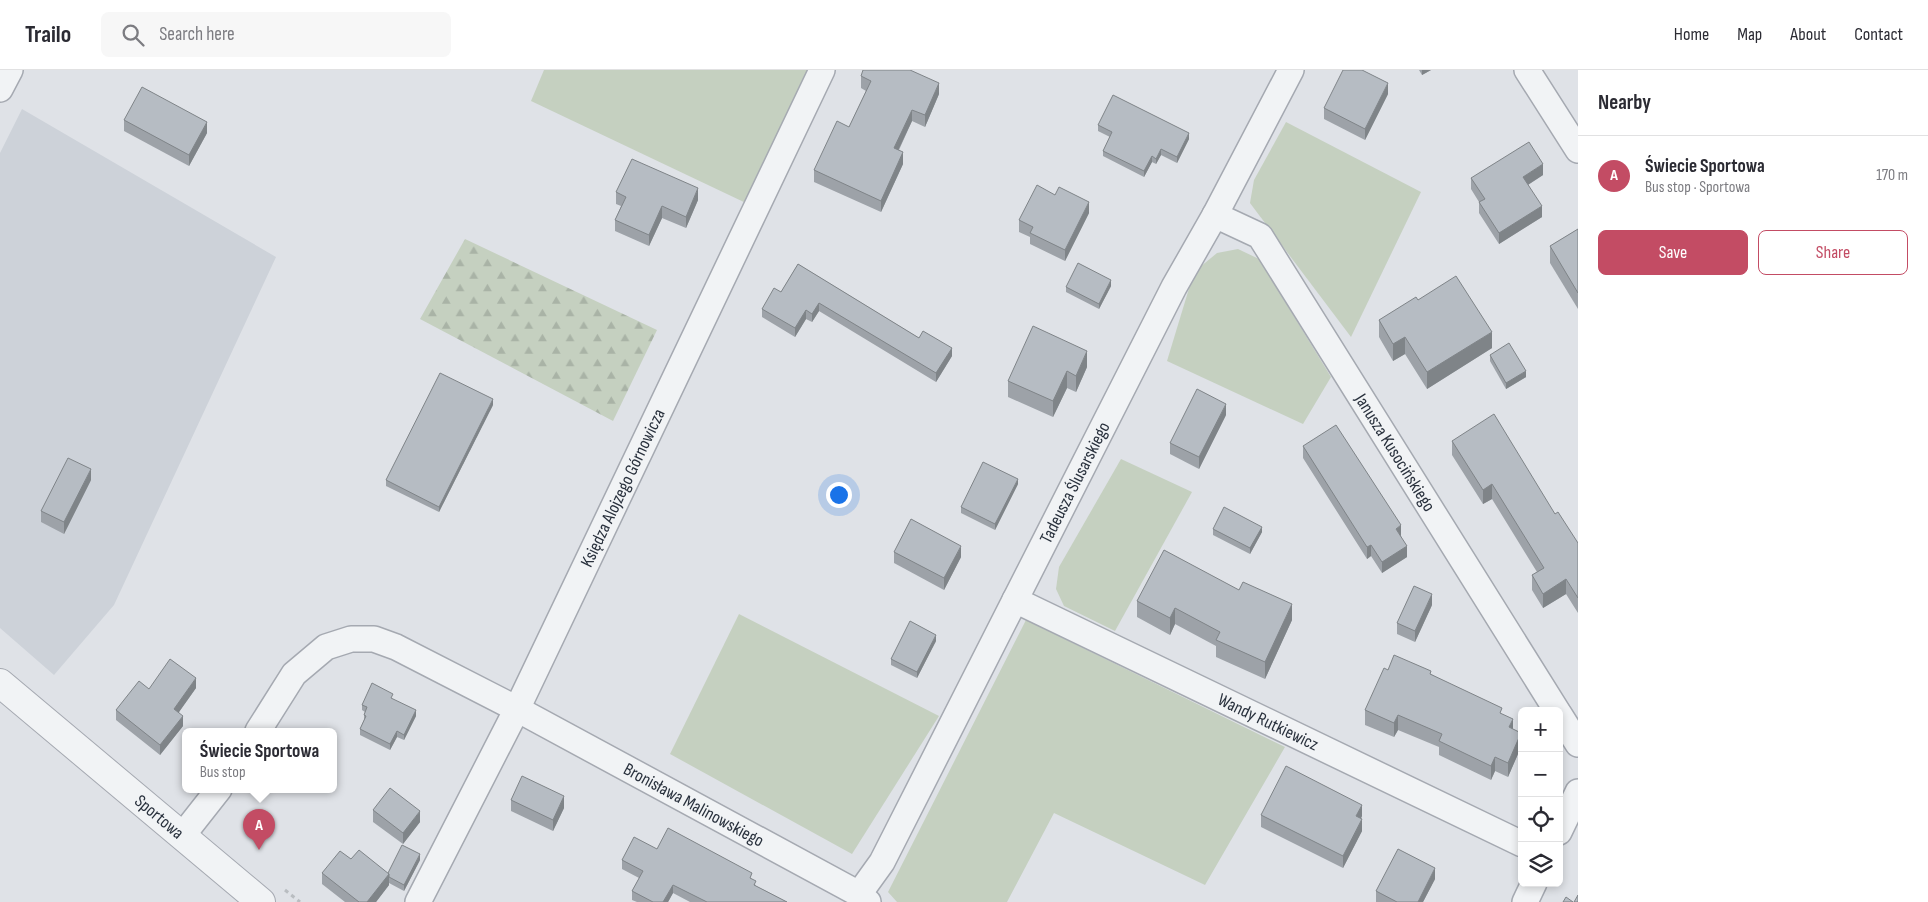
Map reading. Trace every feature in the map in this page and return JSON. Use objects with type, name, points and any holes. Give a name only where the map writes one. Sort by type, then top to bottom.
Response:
[{"type":"street","points":[[0,88],[10,70]]},
{"type":"street","name":"Księdza Alojzego Górnowicza","points":[[418,902],[517,710],[822,70]]},
{"type":"street","name":"Tadeusza Ślusarskiego","points":[[864,898],[1174,287],[1215,215],[1291,70]]},
{"type":"street","points":[[1527,70],[1578,150]]},
{"type":"street","name":"Janusza Kusocińskiego","points":[[1215,215],[1260,236],[1554,707]]},
{"type":"street","name":"Wandy Rutkiewicz","points":[[1015,600],[1518,842]]},
{"type":"street","name":"Bronisława Malinowskiego","points":[[260,728],[294,674],[326,647],[351,639],[374,639],[396,647],[517,710],[864,898]]},
{"type":"street","name":"Sportowa","points":[[0,682],[182,836],[247,897]]},
{"type":"street","points":[[1563,720],[1578,744]]},
{"type":"street","points":[[1563,824],[1578,792]]},
{"type":"street","points":[[182,836],[216,793]]},
{"type":"street","points":[[1525,902],[1532,887]]},
{"type":"shaded area","points":[[22,109],[276,257],[114,605],[54,675],[0,628],[0,153]]},
{"type":"green space","points":[[544,70],[811,70],[748,204],[531,101]]},
{"type":"green space","points":[[1286,122],[1421,192],[1351,337],[1250,203],[1254,180]]},
{"type":"green space","points":[[465,239],[657,330],[613,421],[420,319]]},
{"type":"green space","points":[[1238,249],[1259,259],[1331,377],[1303,424],[1167,361],[1194,272],[1217,253]]},
{"type":"green space","points":[[1121,459],[1192,492],[1115,631],[1064,606],[1056,589],[1059,567]]},
{"type":"green space","points":[[739,614],[939,716],[852,854],[670,754]]},
{"type":"green space","points":[[1026,620],[1285,747],[1205,885],[1054,813],[1007,902],[897,902],[888,892]]},
{"type":"building","points":[[863,70],[910,70],[939,83],[925,115],[912,110],[894,148],[903,152],[881,201],[814,170],[837,121],[849,127],[871,81],[861,76]]},
{"type":"building","points":[[1343,70],[1362,70],[1388,83],[1365,129],[1324,108]]},
{"type":"building","points":[[142,87],[207,122],[189,155],[124,120]]},
{"type":"building","points":[[1113,95],[1189,133],[1177,157],[1161,149],[1156,159],[1152,156],[1144,171],[1103,151],[1112,132],[1098,125]]},
{"type":"building","points":[[1529,142],[1543,164],[1523,177],[1542,206],[1499,233],[1479,202],[1485,199],[1471,178]]},
{"type":"building","points":[[632,159],[698,188],[686,217],[662,206],[649,235],[615,220],[626,197],[616,192]]},
{"type":"building","points":[[1037,185],[1055,195],[1059,187],[1089,202],[1065,250],[1030,233],[1033,227],[1019,220]]},
{"type":"building","points":[[1578,229],[1578,293],[1550,246]]},
{"type":"building","points":[[1078,263],[1111,280],[1099,304],[1066,287]]},
{"type":"building","points":[[798,264],[919,338],[923,331],[952,348],[936,373],[819,303],[812,314],[806,310],[795,328],[762,309],[774,288],[781,292]]},
{"type":"building","points":[[1456,276],[1492,332],[1427,372],[1405,337],[1393,344],[1379,320],[1416,297],[1418,300]]},
{"type":"building","points":[[1033,326],[1087,351],[1076,376],[1067,371],[1053,401],[1008,381]]},
{"type":"building","points":[[1509,343],[1526,371],[1506,383],[1490,355]]},
{"type":"building","points":[[440,373],[493,399],[439,507],[386,480]]},
{"type":"building","points":[[1197,389],[1226,404],[1199,457],[1170,443]]},
{"type":"building","points":[[1494,414],[1555,514],[1558,512],[1578,543],[1578,598],[1566,579],[1543,594],[1532,575],[1544,568],[1492,484],[1483,490],[1452,441]]},
{"type":"building","points":[[1336,425],[1401,525],[1396,529],[1407,546],[1382,562],[1371,545],[1367,547],[1303,446]]},
{"type":"building","points":[[68,458],[91,469],[64,522],[41,511]]},
{"type":"building","points":[[983,462],[1018,479],[995,524],[961,507]]},
{"type":"building","points":[[1224,507],[1262,527],[1250,548],[1213,529]]},
{"type":"building","points":[[911,519],[961,546],[944,578],[894,552]]},
{"type":"building","points":[[1164,550],[1239,590],[1243,582],[1292,604],[1265,662],[1216,640],[1220,632],[1175,608],[1170,618],[1137,601]]},
{"type":"building","points":[[1414,586],[1432,594],[1415,631],[1397,623]]},
{"type":"building","points":[[910,621],[936,635],[917,672],[891,659]]},
{"type":"building","points":[[1394,655],[1431,671],[1430,674],[1502,708],[1500,713],[1513,719],[1509,727],[1518,732],[1518,740],[1508,763],[1495,757],[1491,766],[1439,741],[1442,734],[1398,715],[1394,723],[1365,710],[1384,668],[1388,670]]},
{"type":"building","points":[[170,659],[196,678],[174,709],[183,716],[160,745],[116,710],[139,681],[149,689]]},
{"type":"building","points":[[372,683],[393,694],[391,698],[416,710],[404,735],[397,731],[390,744],[360,729],[366,716],[364,715],[367,707],[362,705]]},
{"type":"building","points":[[1286,766],[1362,805],[1356,816],[1362,819],[1343,856],[1261,815]]},
{"type":"building","points":[[522,776],[564,796],[553,820],[511,800]]},
{"type":"building","points":[[390,788],[420,811],[403,833],[373,810]]},
{"type":"building","points":[[668,828],[752,873],[750,878],[756,881],[754,885],[787,902],[707,902],[673,885],[663,902],[653,902],[632,891],[643,871],[622,860],[634,837],[657,849]]},
{"type":"building","points":[[402,845],[420,854],[404,885],[389,877],[388,873]]},
{"type":"building","points":[[1398,849],[1435,868],[1418,902],[1397,902],[1376,891]]},
{"type":"building","points":[[359,850],[389,874],[367,902],[359,902],[322,873],[340,851],[351,859]]},
{"type":"building","points":[[1566,897],[1573,902],[1563,902]]},
{"type":"place","name":"Świecie Sportowa","points":[[259,850]]}]
